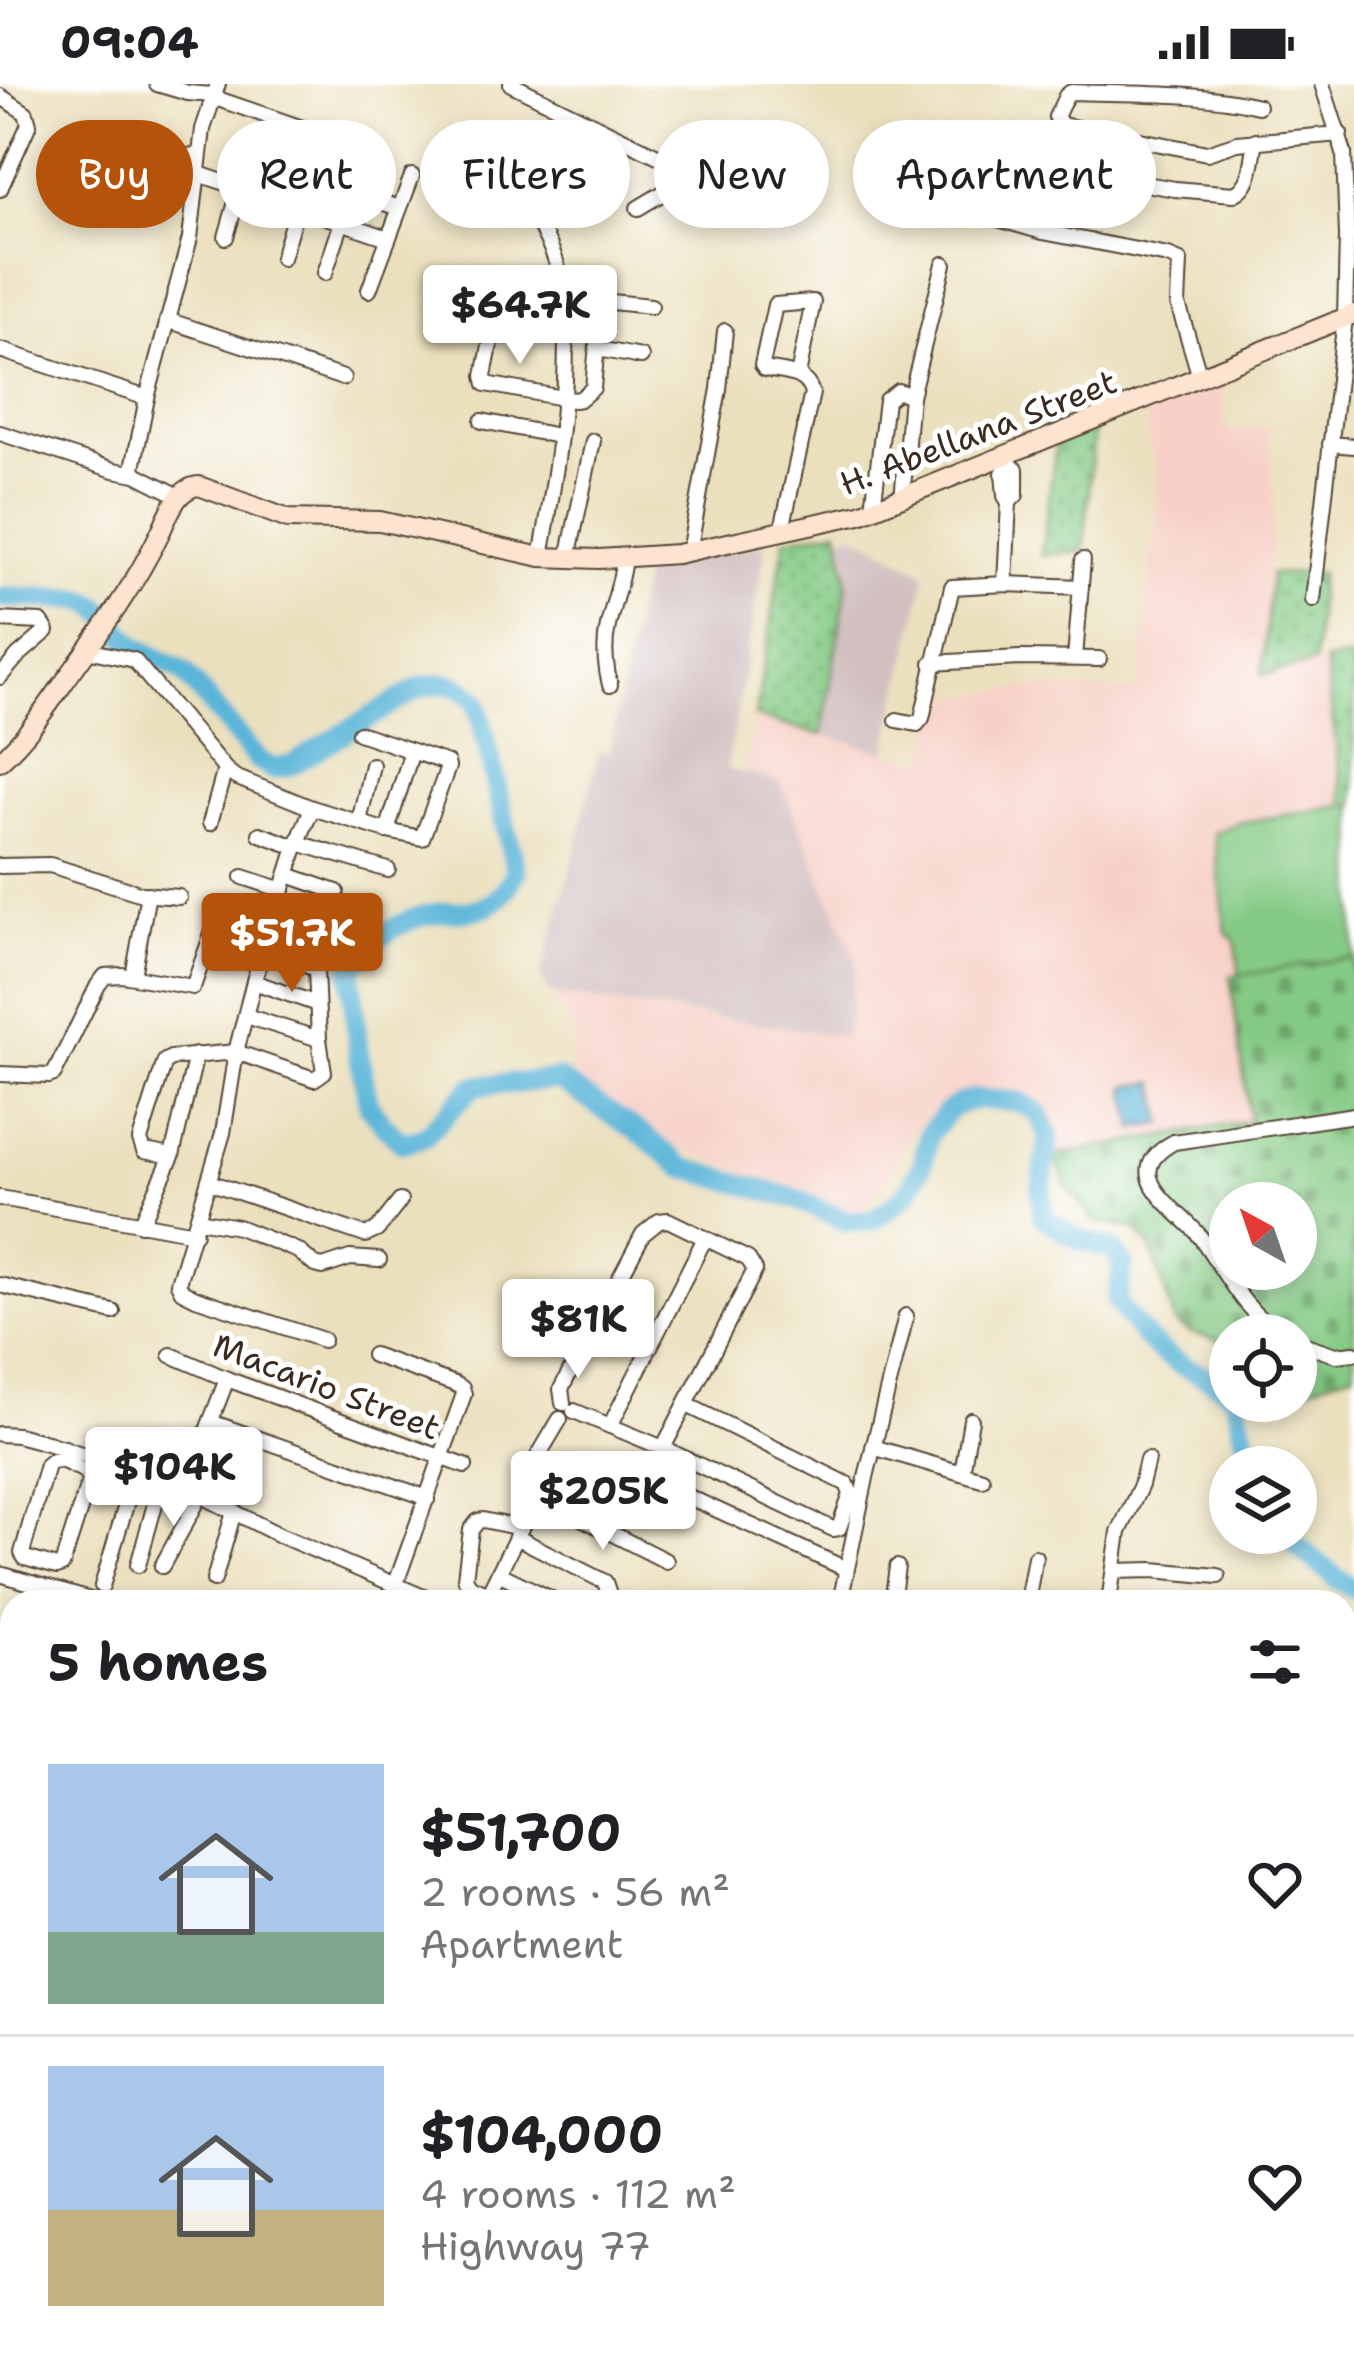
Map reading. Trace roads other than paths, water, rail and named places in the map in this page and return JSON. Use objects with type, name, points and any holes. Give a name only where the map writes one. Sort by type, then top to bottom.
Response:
[{"type":"main road","name":"H. Abellana Street","points":[[184,492],[199,487],[287,519],[380,521],[541,557],[624,559],[689,552],[845,518],[902,499],[1010,460],[1349,316]]},
{"type":"main road","points":[[0,761],[21,743],[87,650],[184,492]]},
{"type":"street","points":[[157,84],[188,93],[215,92],[285,120]]},
{"type":"street","points":[[511,84],[680,166],[686,174],[681,182],[638,208]]},
{"type":"street","points":[[1313,600],[1349,316],[1344,152],[1322,84]]},
{"type":"street","points":[[136,474],[133,468],[147,398],[190,238],[197,165],[215,92]]},
{"type":"street","points":[[1258,106],[1163,95],[1071,92],[1056,117],[1062,124],[1207,153],[1256,140],[1340,134]]},
{"type":"street","points":[[0,97],[26,112],[29,124],[0,189]]},
{"type":"street","points":[[1156,186],[1234,194],[1247,185],[1256,140]]},
{"type":"street","points":[[193,163],[217,176]]},
{"type":"street","points":[[369,290],[412,176]]},
{"type":"street","points":[[226,238],[229,228]]},
{"type":"street","points":[[282,258],[293,228]]},
{"type":"street","points":[[326,273],[340,228]]},
{"type":"street","points":[[359,228],[388,238]]},
{"type":"street","points":[[540,228],[560,272],[565,328],[563,400],[541,557]]},
{"type":"street","points":[[1028,228],[1180,261],[1179,310],[1200,377]]},
{"type":"street","points":[[902,499],[911,396],[944,263]]},
{"type":"street","points":[[495,321],[486,384],[563,400],[580,399],[592,388],[601,301],[651,306]]},
{"type":"street","points":[[782,529],[812,393],[798,374],[762,367],[773,308],[813,302],[798,374]]},
{"type":"street","points":[[167,320],[344,378]]},
{"type":"street","points":[[689,552],[725,331]]},
{"type":"street","points":[[598,349],[641,357]]},
{"type":"street","points":[[0,350],[147,398]]},
{"type":"street","points":[[873,508],[886,400],[898,391],[911,396]]},
{"type":"street","points":[[482,421],[558,436]]},
{"type":"street","points":[[0,433],[184,492]]},
{"type":"street","points":[[568,558],[593,441]]},
{"type":"street","points":[[1330,444],[1354,446]]},
{"type":"street","points":[[1005,584],[1010,502],[1016,495],[1016,469],[1010,460]]},
{"type":"street","points":[[610,685],[603,652],[624,559]]},
{"type":"street","points":[[1075,658],[1083,560]]},
{"type":"street","points":[[897,720],[921,721],[954,586],[1081,587]]},
{"type":"street","points":[[0,620],[41,622],[46,631],[0,677]]},
{"type":"street","points":[[87,650],[134,659],[225,769],[254,786],[312,808],[422,838],[448,767],[359,733]]},
{"type":"street","points":[[932,663],[1100,659]]},
{"type":"street","points":[[387,831],[412,752]]},
{"type":"street","points":[[359,822],[372,765]]},
{"type":"street","points":[[210,824],[225,769]]},
{"type":"street","points":[[312,808],[254,982],[236,1052],[229,1107],[178,1283],[196,1298],[323,1340]]},
{"type":"street","points":[[260,834],[388,870]]},
{"type":"street","points":[[0,866],[50,865],[148,894],[179,897]]},
{"type":"street","points":[[243,877],[337,892]]},
{"type":"street","points":[[133,976],[148,894]]},
{"type":"street","points":[[172,1156],[144,1150],[140,1140],[165,1060],[236,1052],[314,1079],[324,1072],[316,969],[334,931],[276,913]]},
{"type":"street","points":[[0,1074],[54,1074],[105,976],[193,987],[224,918],[270,930]]},
{"type":"street","points":[[215,950],[316,969]]},
{"type":"street","points":[[254,982],[317,1004]]},
{"type":"street","points":[[246,1016],[319,1040]]},
{"type":"street","points":[[141,1224],[172,1156],[196,1055]]},
{"type":"street","points":[[1256,1314],[1221,1272],[1198,1234],[1157,1191],[1149,1177],[1152,1162],[1160,1149],[1174,1142],[1354,1115]]},
{"type":"street","points":[[209,1182],[365,1235],[377,1230],[400,1201]]},
{"type":"street","points":[[0,1198],[141,1224],[238,1227],[298,1251],[322,1267],[350,1258],[380,1260]]},
{"type":"street","points":[[490,1590],[529,1512],[534,1463],[566,1411],[562,1389],[649,1226],[668,1220],[748,1259],[755,1270],[663,1448]]},
{"type":"street","points":[[610,1426],[705,1238]]},
{"type":"street","points":[[0,1285],[113,1312]]},
{"type":"street","points":[[842,1590],[906,1316]]},
{"type":"street","points":[[1317,1349],[1336,1355],[1354,1353]]},
{"type":"street","name":"Macario Street","points":[[171,1355],[465,1466]]},
{"type":"street","points":[[373,1355],[462,1388],[464,1394],[395,1586]]},
{"type":"street","points":[[185,1487],[227,1379]]},
{"type":"street","points":[[566,1411],[663,1448],[834,1530],[839,1528],[851,1494],[847,1484],[686,1405]]},
{"type":"street","points":[[962,1473],[971,1420]]},
{"type":"street","points":[[211,1422],[428,1498]]},
{"type":"street","points":[[0,1434],[17,1435],[63,1454],[185,1487],[405,1590]]},
{"type":"street","points":[[873,1447],[982,1479]]},
{"type":"street","points":[[63,1454],[90,1478],[62,1565],[57,1567],[25,1558],[22,1552],[47,1466],[63,1454]]},
{"type":"street","points":[[1111,1590],[1119,1532],[1148,1460]]},
{"type":"street","points":[[101,1590],[136,1471]]},
{"type":"street","points":[[138,1564],[162,1479]]},
{"type":"street","points":[[665,1486],[846,1569]]},
{"type":"street","points":[[532,1493],[666,1561]]},
{"type":"street","points":[[162,1566],[201,1495]]},
{"type":"street","points":[[214,1580],[234,1512]]},
{"type":"street","points":[[475,1590],[465,1578],[471,1530],[483,1520],[519,1533],[605,1582],[608,1590]]},
{"type":"street","points":[[1029,1590],[1035,1557]]},
{"type":"street","points":[[894,1590],[898,1567]]},
{"type":"street","points":[[1114,1571],[1218,1576]]},
{"type":"street","points":[[0,1574],[80,1590]]},
{"type":"street","points":[[498,1574],[532,1590]]},
{"type":"water","points":[[1156,1082],[1164,1123],[1135,1129],[1126,1087]]},
{"type":"waterway","points":[[0,597],[79,599],[97,605],[136,647],[183,671],[257,759],[272,769],[290,766],[417,689],[449,684],[477,701],[516,872],[493,902],[399,925],[378,939],[351,969],[369,1106],[403,1143],[424,1137],[474,1086],[559,1080],[684,1168],[796,1199],[846,1221],[873,1220],[909,1191],[923,1163],[929,1134],[947,1112],[975,1099],[1020,1102],[1039,1114],[1049,1136],[1041,1191],[1043,1217],[1077,1239],[1114,1250],[1123,1265],[1117,1300],[1136,1327],[1169,1357],[1209,1379]]},
{"type":"waterway","points":[[1241,1422],[1247,1446]]},
{"type":"waterway","points":[[1307,1554],[1354,1589]]}]
